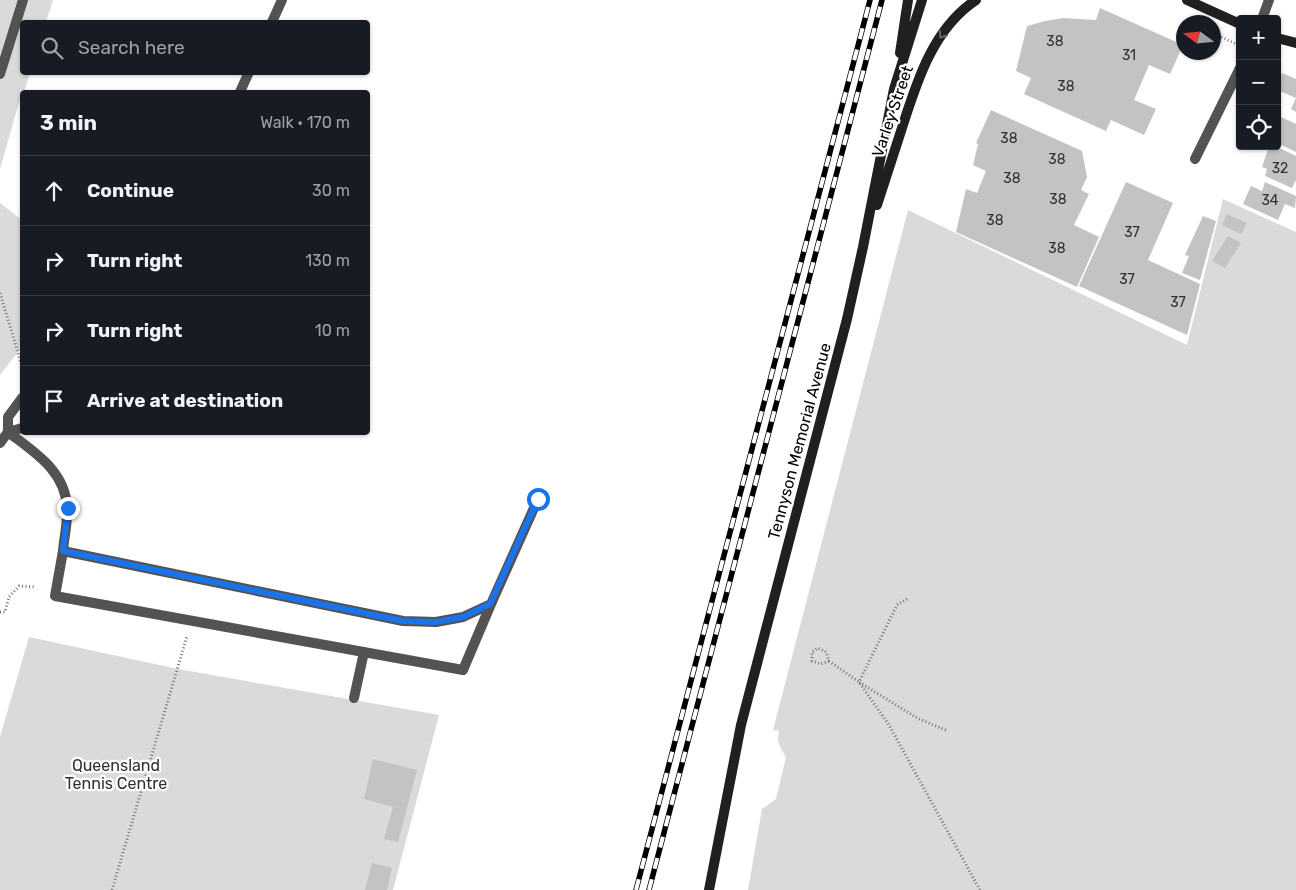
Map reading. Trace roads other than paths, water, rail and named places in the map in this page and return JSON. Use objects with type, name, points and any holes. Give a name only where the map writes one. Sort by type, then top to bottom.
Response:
[{"type":"main road","points":[[894,89],[908,0]]},
{"type":"main road","name":"Tennyson Memorial Avenue","points":[[709,890],[741,725],[844,328],[863,248],[894,89],[922,0]]},
{"type":"main road","name":"Varley Street","points":[[863,248],[915,86],[927,59],[944,32],[964,8],[976,0]]},
{"type":"main road","points":[[1187,0],[1236,22]]},
{"type":"main road","points":[[1281,39],[1296,43]]},
{"type":"street","points":[[0,74],[24,0]]},
{"type":"street","points":[[273,20],[282,0]]},
{"type":"street","points":[[1263,15],[1269,0]]},
{"type":"street","points":[[241,90],[248,75]]},
{"type":"street","points":[[1194,159],[1236,76]]},
{"type":"street","points":[[0,443],[8,432],[8,417],[20,401]]},
{"type":"street","points":[[8,432],[20,429]]},
{"type":"street","points":[[8,432],[42,458],[56,472],[64,488],[68,508],[55,596],[463,670],[490,604],[538,499]]},
{"type":"street","points":[[63,551],[403,621],[436,622],[463,617],[490,604]]},
{"type":"street","points":[[354,698],[364,652]]},
{"type":"railway","points":[[636,890],[870,0]]},
{"type":"railway","points":[[649,890],[882,0]]},
{"type":"park label","name":"Queensland Tennis Centre","points":[[116,774]]}]
